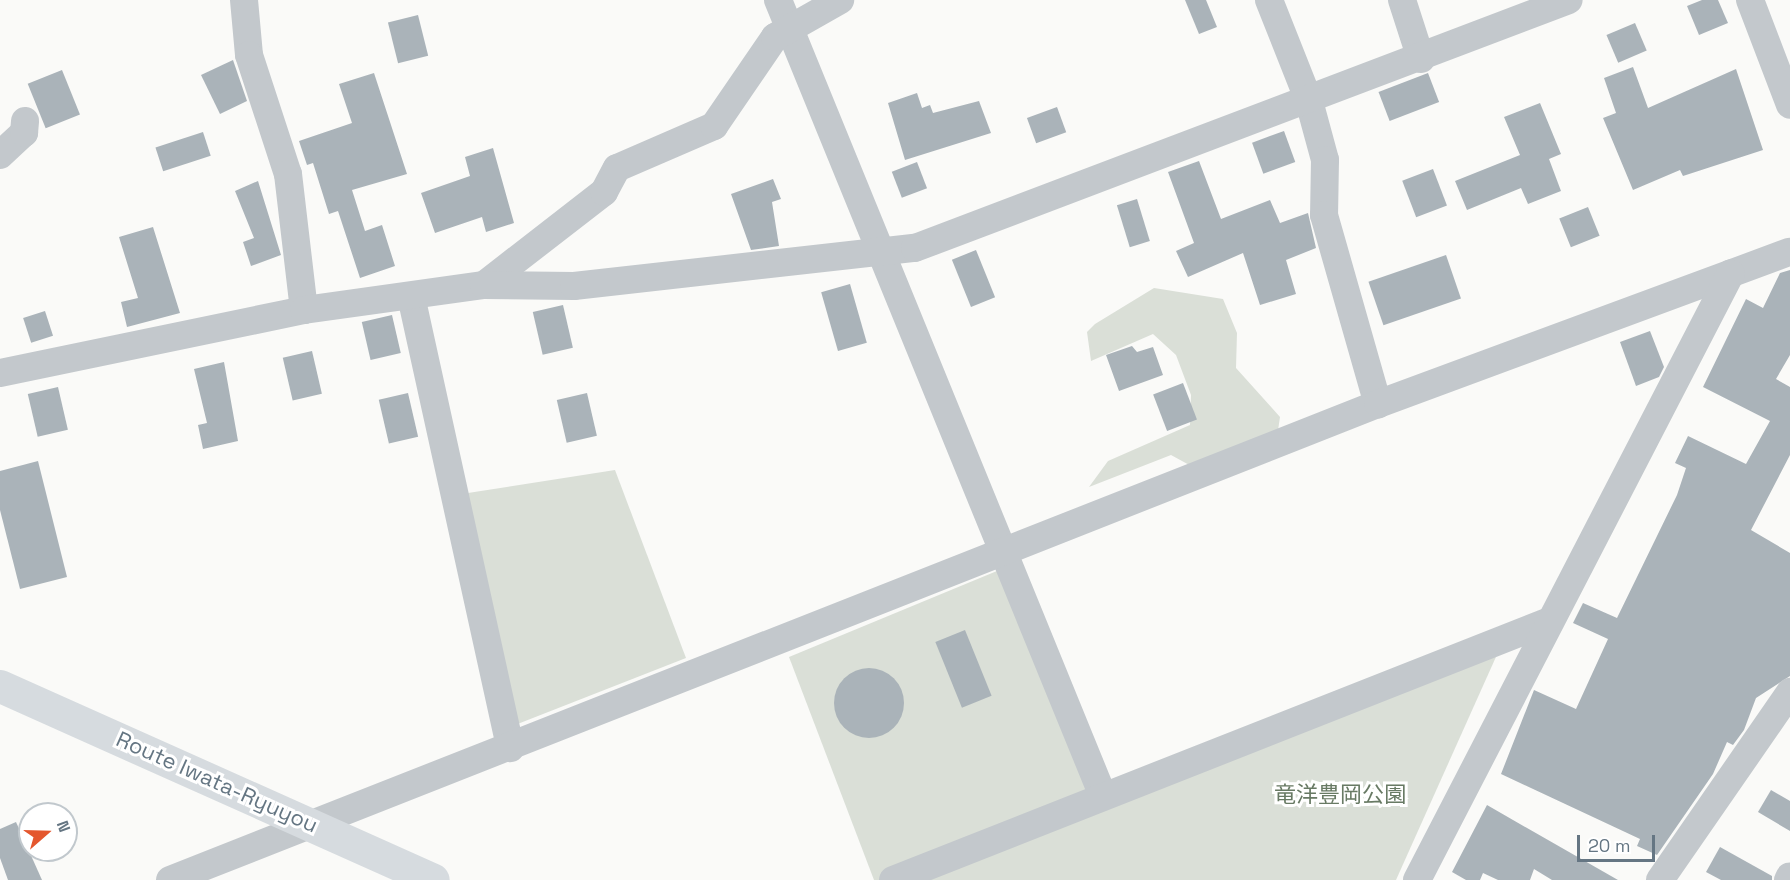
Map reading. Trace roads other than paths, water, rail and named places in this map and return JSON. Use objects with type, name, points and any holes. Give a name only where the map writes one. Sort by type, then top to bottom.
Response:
[{"type":"main road","name":"Route Iwata-Ryuyou","points":[[0,686],[433,880]]},
{"type":"street","points":[[244,0],[249,55],[288,174],[304,310]]},
{"type":"street","points":[[778,0],[792,26],[886,254],[1004,555],[1103,796]]},
{"type":"street","points":[[484,285],[604,192],[617,168],[714,126],[775,37],[840,0]]},
{"type":"street","points":[[1269,0],[1309,101],[1325,160],[1324,215],[1378,404]]},
{"type":"street","points":[[1402,0],[1421,59]]},
{"type":"street","points":[[0,373],[304,310],[484,285],[574,286],[886,254],[927,244],[1421,59],[1522,10],[1569,0]]},
{"type":"street","points":[[1750,0],[1790,105]]},
{"type":"street","points":[[0,155],[24,133],[25,120]]},
{"type":"street","points":[[170,880],[1004,555],[1378,404],[1790,252]]},
{"type":"street","points":[[1417,880],[1547,622],[1731,273]]},
{"type":"street","points":[[411,296],[510,748]]},
{"type":"street","points":[[893,880],[1547,622]]},
{"type":"street","points":[[1660,880],[1790,692]]},
{"type":"street","points":[[1788,880],[1790,876]]},
{"type":"park label","name":"竜洋豊岡公園","points":[[1340,795]]}]
